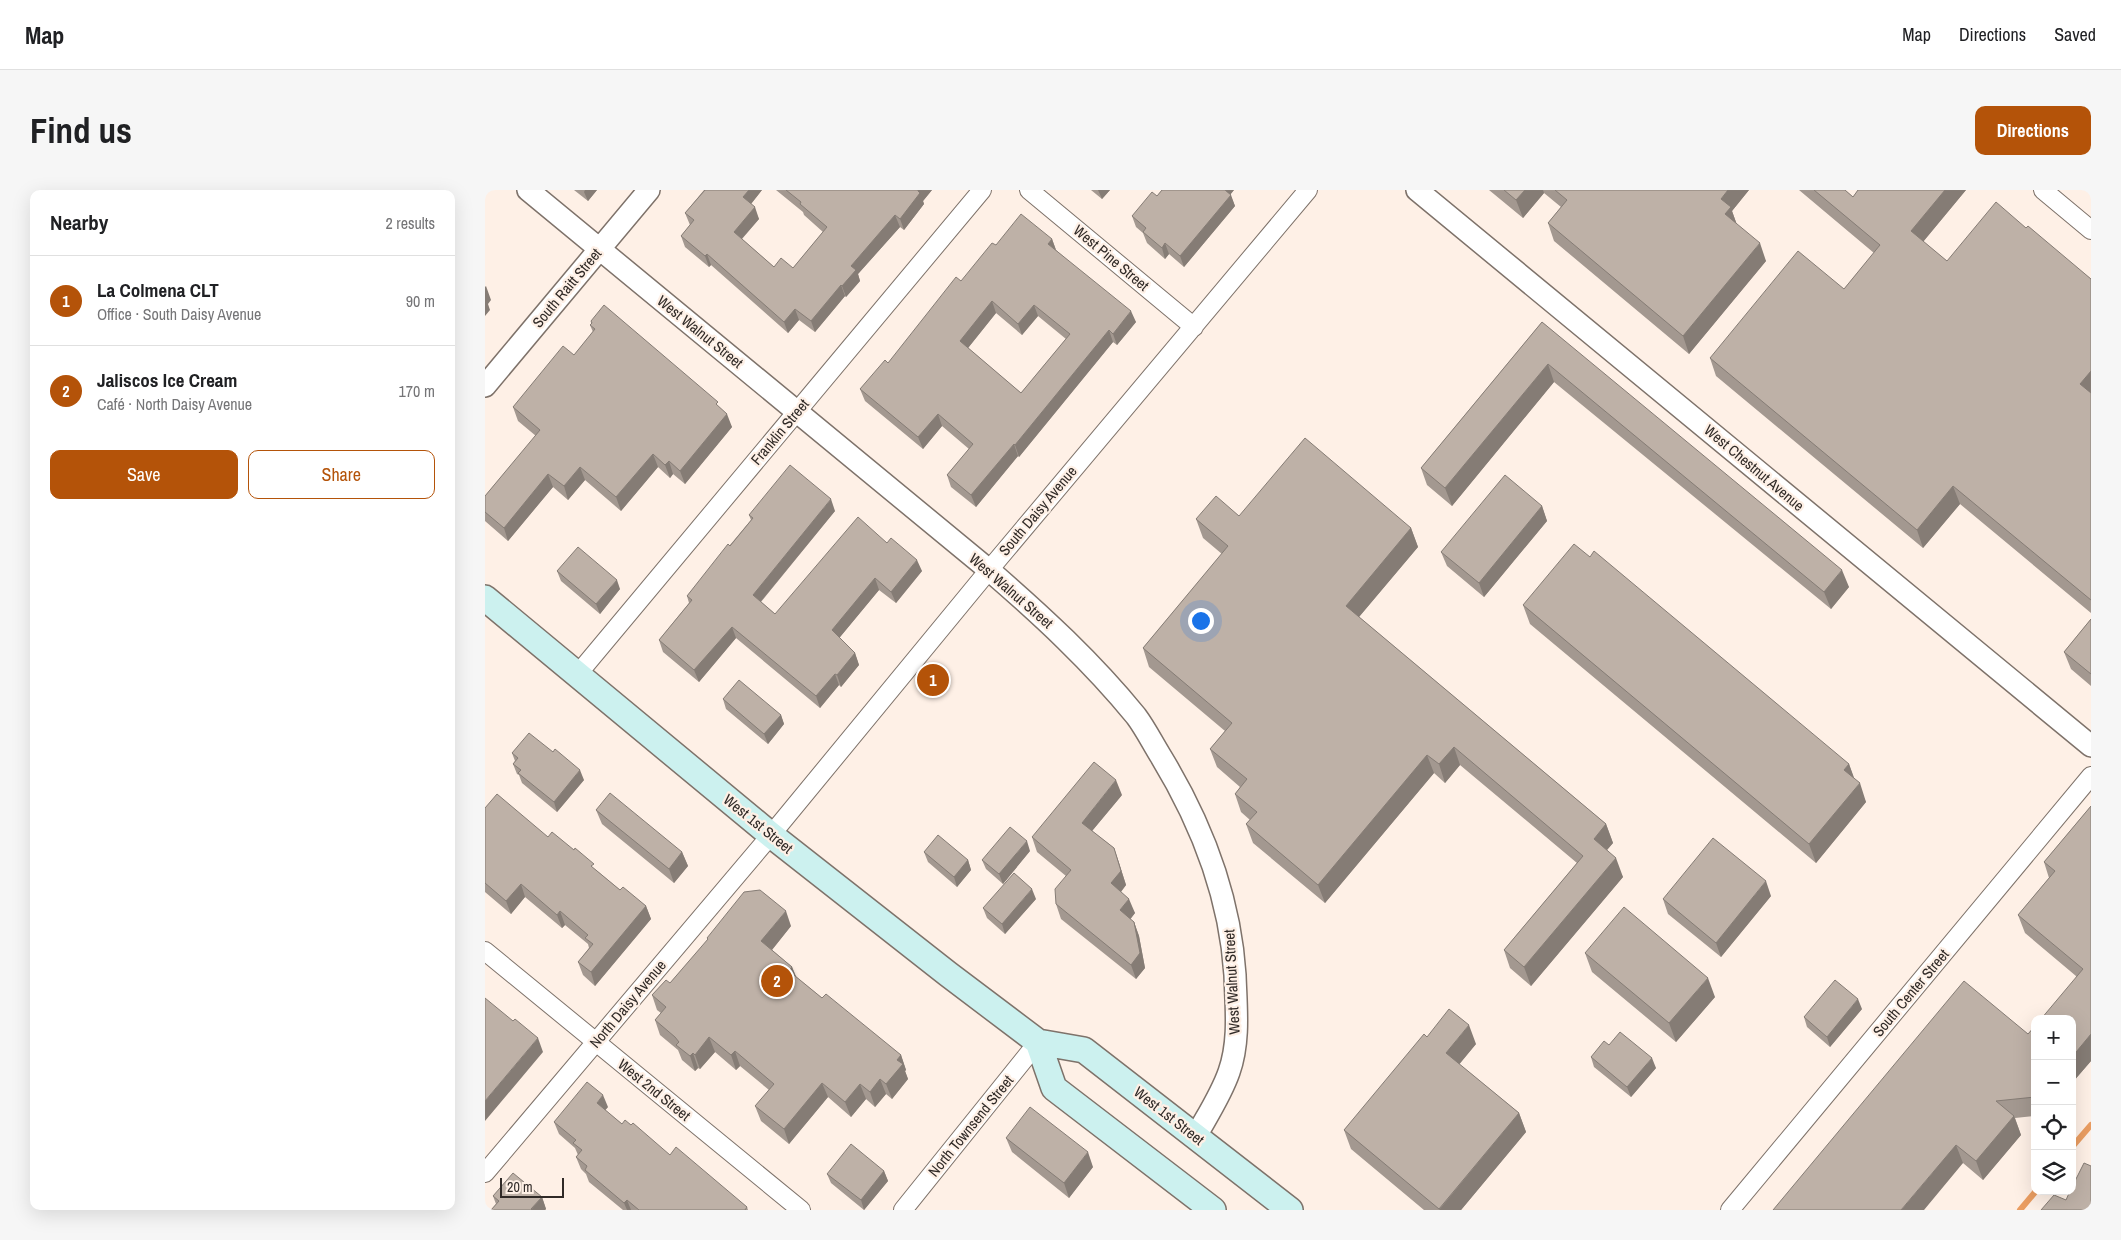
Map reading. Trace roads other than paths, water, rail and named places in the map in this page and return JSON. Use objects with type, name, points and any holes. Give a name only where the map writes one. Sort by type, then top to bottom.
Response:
[{"type":"main road","name":"West 1st Street","points":[[485,598],[771,835],[1038,1042],[1084,1050],[1290,1210]]},
{"type":"main road","points":[[1038,1042],[1054,1088],[1213,1210]]},
{"type":"street","name":"West Walnut Street","points":[[527,190],[989,570],[1092,665],[1137,718],[1191,811],[1212,863],[1227,911],[1233,949],[1237,1017],[1235,1048],[1229,1072],[1196,1136]]},
{"type":"street","name":"South Raitt Street","points":[[485,386],[649,190]]},
{"type":"street","name":"Franklin Street","points":[[577,674],[982,190]]},
{"type":"street","name":"West Pine Street","points":[[1029,190],[1194,327]]},
{"type":"street","name":"South Daisy Avenue","points":[[771,835],[989,570],[1308,190]]},
{"type":"street","name":"West Chestnut Avenue","points":[[1417,190],[2091,746]]},
{"type":"street","points":[[2043,190],[2091,230]]},
{"type":"street","name":"South Center Street","points":[[1730,1210],[2091,776]]},
{"type":"street","name":"North Daisy Avenue","points":[[485,1173],[771,835]]},
{"type":"street","name":"West 2nd Street","points":[[485,951],[801,1210]]},
{"type":"street","name":"North Townsend Street","points":[[903,1210],[1038,1042]]},
{"type":"waterway","points":[[2076,1142],[2091,1125]]},
{"type":"waterway","points":[[2020,1210],[2033,1195]]},
{"type":"place","name":"La Colmena CLT","points":[[933,680]]},
{"type":"place","name":"Jaliscos Ice Cream","points":[[777,981]]}]
